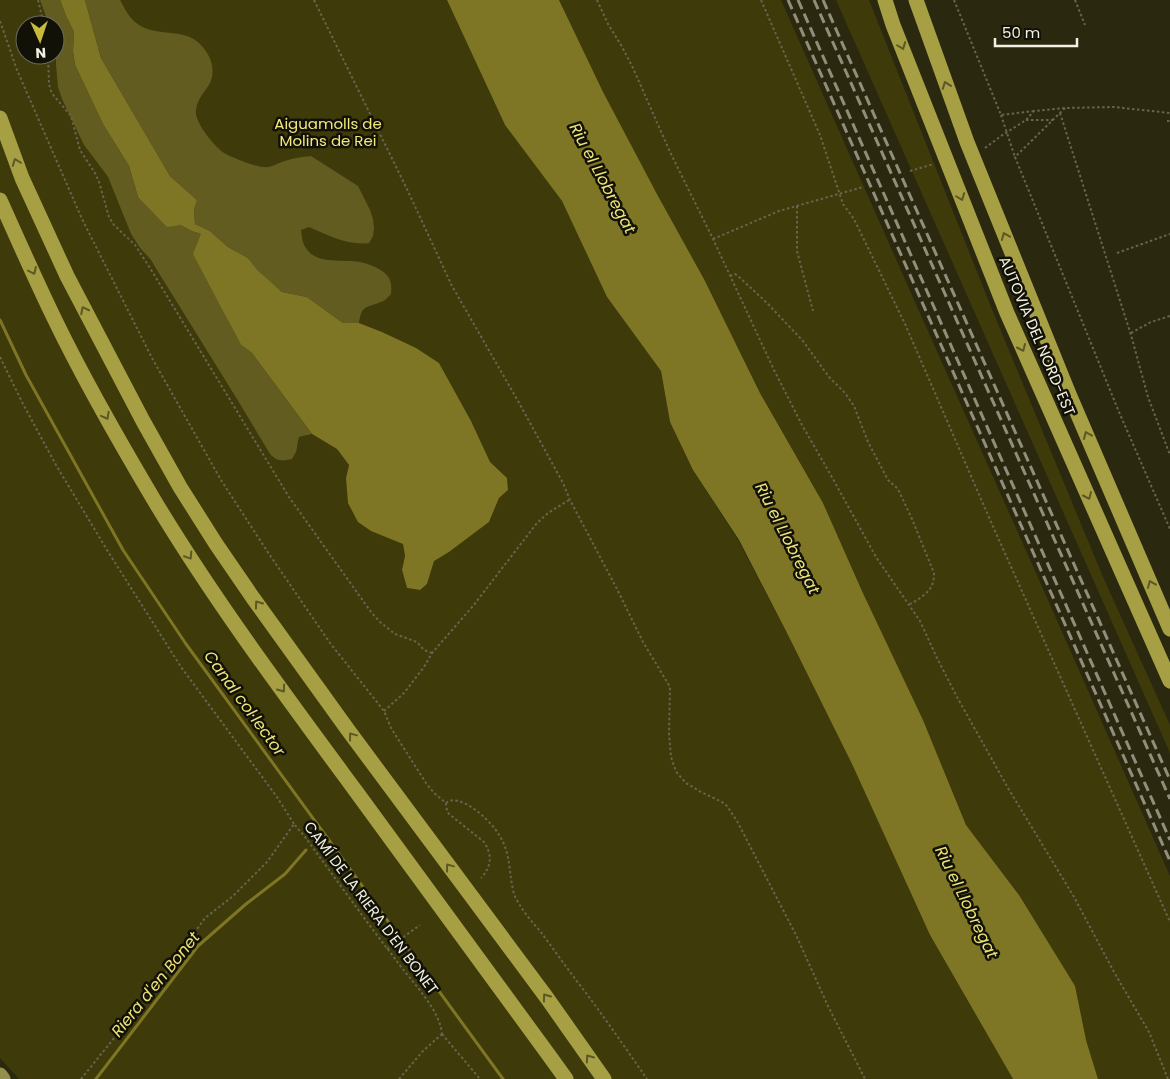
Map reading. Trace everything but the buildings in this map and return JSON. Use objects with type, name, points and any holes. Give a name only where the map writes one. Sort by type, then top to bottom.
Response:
[{"type":"highway","name":"AUTOVIA DEL NORD-EST","points":[[885,0],[893,25],[1007,312],[1170,681]]},
{"type":"highway","name":"AUTOVIA DEL NORD-EST","points":[[916,0],[967,142],[1069,394],[1170,629]]},
{"type":"highway","points":[[0,118],[22,178],[76,293],[142,421],[180,487],[253,598],[348,730],[547,998],[604,1079]]},
{"type":"highway","points":[[0,200],[55,319],[82,372],[115,433],[190,558],[316,737],[566,1079]]},
{"type":"main road","points":[[0,1075],[4,1079]]},
{"type":"path","points":[[38,0],[42,15]]},
{"type":"path","points":[[314,0],[406,187],[452,286],[563,483],[643,642],[670,687],[669,734],[674,766],[686,783],[722,802],[737,821],[796,935],[828,1006],[865,1079]]},
{"type":"path","points":[[597,0],[608,24],[633,68],[670,152],[802,425],[876,557],[920,620],[937,658],[982,742],[1074,897],[1149,1032],[1168,1079]]},
{"type":"path","points":[[762,0],[820,135],[843,204],[854,219],[905,324],[991,522],[1170,922]]},
{"type":"path","points":[[954,0],[1001,115],[1015,157],[1115,403],[1170,529]]},
{"type":"path","points":[[1075,0],[1085,26]]},
{"type":"path","points":[[0,21],[17,70],[82,219],[152,358],[221,480],[330,643],[384,711],[391,728],[426,783],[446,804],[449,814],[484,842],[488,848],[490,866],[480,878]]},
{"type":"path","points":[[48,65],[51,91],[71,116],[80,150],[95,173],[107,211],[114,224],[135,245],[150,268],[289,497],[380,622],[394,634],[417,642],[424,650],[432,653]]},
{"type":"path","points":[[1001,115],[1065,108],[1114,108],[1170,114]]},
{"type":"path","points":[[1015,157],[1065,108]]},
{"type":"path","points":[[985,148],[1026,120],[1034,111]]},
{"type":"path","points":[[1060,113],[1130,333],[1148,397],[1170,455]]},
{"type":"path","points":[[1026,120],[1053,120]]},
{"type":"path","points":[[910,171],[934,164]]},
{"type":"path","points":[[713,239],[779,211],[863,187]]},
{"type":"path","points":[[797,206],[797,251],[813,311]]},
{"type":"path","points":[[1117,253],[1170,234]]},
{"type":"path","points":[[730,276],[734,274],[738,276],[766,302],[803,341],[829,377],[845,393],[854,406],[868,442],[888,480],[898,489],[934,573],[934,582],[931,587],[919,599],[910,604]]},
{"type":"path","points":[[1130,333],[1151,322],[1170,316]]},
{"type":"path","points":[[0,357],[56,465],[107,550],[181,667],[277,797],[294,824]]},
{"type":"path","points":[[384,711],[404,693],[432,653],[473,606],[537,523],[548,513],[570,500]]},
{"type":"path","points":[[446,804],[448,801],[454,800],[464,803],[485,817],[495,828],[507,850],[513,892],[523,909],[589,996],[647,1079]]},
{"type":"path","name":"CAMÍ DE LA RIERA D'EN BONET","points":[[81,1079],[157,986],[205,918],[232,897],[267,862],[294,824],[420,990],[434,1011],[442,1028],[442,1034]]},
{"type":"path","points":[[387,949],[420,925]]},
{"type":"path","points":[[399,1079],[423,1051],[442,1034],[480,1079]]},
{"type":"green space","name":"Aiguamolls de Molins de Rei","points":[[0,0],[40,0],[45,15],[15,15],[15,65],[56,65],[84,145],[108,177],[131,234],[151,260],[270,454],[298,445],[299,437],[312,434],[337,449],[349,465],[346,478],[403,544],[405,556],[402,570],[407,588],[419,590],[427,584],[434,560],[449,552],[489,522],[499,498],[508,490],[507,478],[490,463],[471,421],[439,363],[382,332],[359,323],[362,313],[366,308],[383,301],[288,273],[88,0],[447,0],[505,125],[562,201],[607,297],[661,371],[670,422],[693,470],[738,540],[787,633],[852,764],[930,935],[1013,1079],[19,1079],[0,1058]]},
{"type":"green space","points":[[559,0],[781,0],[1170,876],[1170,1079],[1098,1079],[1086,1040],[1019,895],[966,825],[923,720],[823,503],[760,393],[704,279],[602,92]]},
{"type":"green space","points":[[836,0],[869,0],[991,307],[1103,577],[1170,725],[1170,753]]},
{"type":"shaded area","points":[[40,0],[60,0],[74,32],[73,51],[75,65],[103,124],[129,166],[138,197],[176,223],[201,234],[227,318],[241,345],[252,353],[312,434],[299,437],[296,452],[292,459],[280,460],[270,454],[151,260],[131,234],[108,177],[84,145],[58,87],[56,65],[65,65],[65,15],[45,15]]},
{"type":"shaded area","points":[[85,0],[120,0],[130,17],[143,27],[186,36],[194,39],[201,45],[210,58],[213,73],[210,83],[198,102],[196,115],[201,127],[224,153],[260,167],[272,166],[291,159],[311,156],[358,186],[373,219],[373,236],[369,243],[361,244],[346,241],[309,227],[301,230],[303,242],[316,257],[360,262],[379,269],[385,273],[390,281],[391,294],[388,298],[363,310],[359,323],[343,323],[307,297],[282,292],[257,271],[248,258],[228,247],[210,231],[195,224],[194,210],[197,200],[170,176],[101,58]]},
{"type":"water","points":[[60,0],[85,0],[101,58],[170,176],[197,200],[194,210],[195,224],[210,231],[228,247],[248,258],[257,270],[282,292],[307,297],[343,323],[359,323],[382,332],[416,348],[439,363],[471,421],[490,462],[507,478],[508,490],[499,498],[489,522],[434,561],[427,584],[420,590],[407,588],[402,570],[405,556],[403,544],[371,531],[358,522],[348,503],[346,478],[349,465],[337,449],[312,434],[252,353],[241,345],[193,254],[201,234],[180,225],[167,227],[138,197],[129,166],[103,124],[75,65],[73,51],[74,32]]},
{"type":"water","name":"Riu el Llobregat","points":[[447,0],[559,0],[603,92],[704,279],[760,393],[823,503],[923,720],[966,825],[1019,895],[1075,986],[1086,1040],[1098,1079],[1013,1079],[930,935],[852,764],[739,540],[693,470],[670,422],[661,371],[607,297],[562,201],[505,125]]},
{"type":"waterway","name":"Canal col·lector","points":[[0,320],[26,375],[123,550],[186,644],[503,1079]]},
{"type":"waterway","name":"Riera d'en Bonet","points":[[96,1079],[198,946],[246,904],[285,874],[306,850]]},
{"type":"railway","points":[[788,0],[1170,861]]},
{"type":"railway","points":[[798,0],[1170,840]]},
{"type":"railway","points":[[814,0],[1170,799]]},
{"type":"railway","points":[[823,0],[1170,780]]}]
